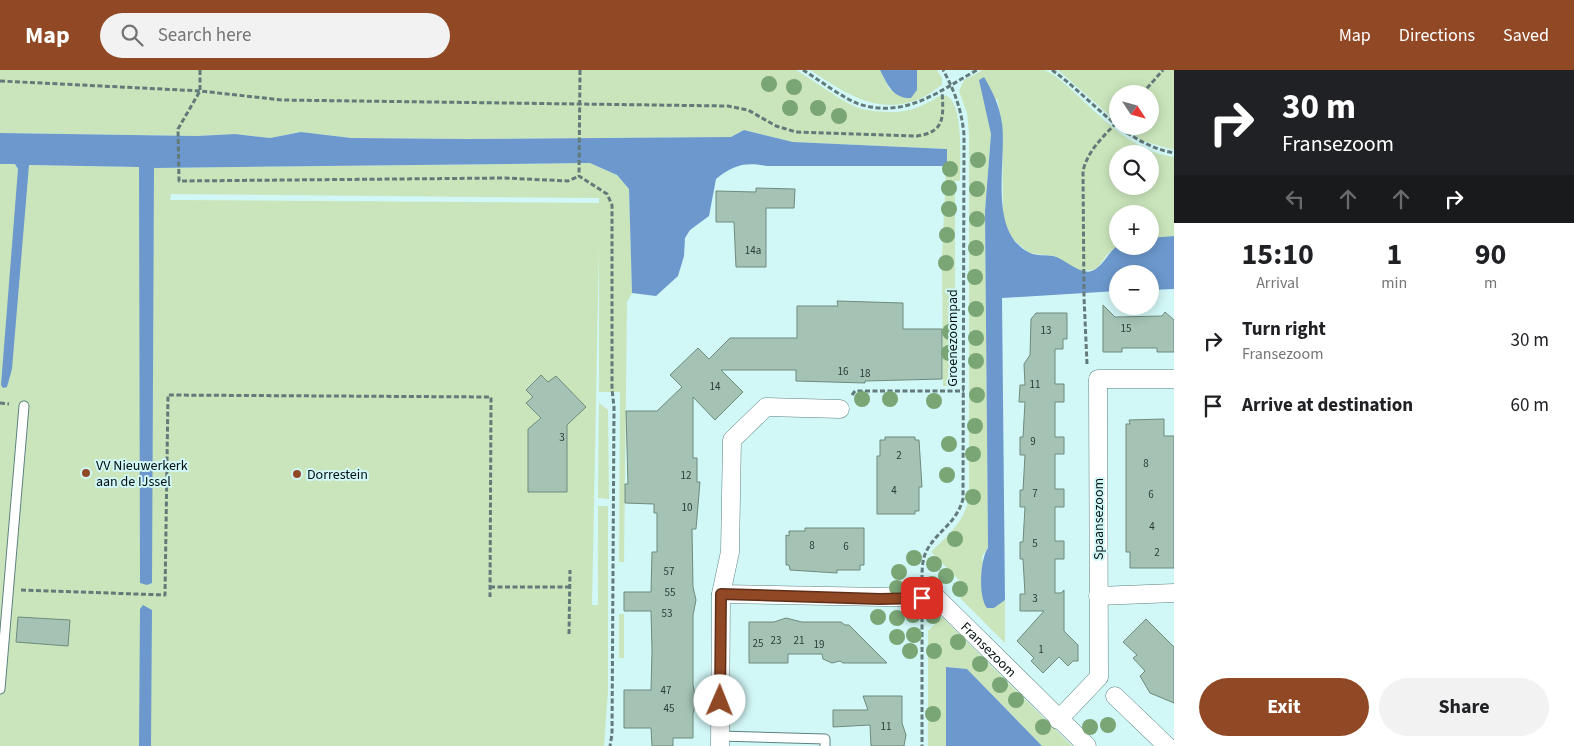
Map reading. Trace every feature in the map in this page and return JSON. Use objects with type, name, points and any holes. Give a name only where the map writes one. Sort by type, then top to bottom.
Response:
[{"type":"street","points":[[1098,379],[1174,379]]},
{"type":"street","name":"Spaansezoom","points":[[1058,720],[1099,678],[1098,379]]},
{"type":"street","points":[[720,741],[721,594],[730,552],[732,440],[766,408],[840,409]]},
{"type":"street","points":[[1098,596],[1174,593]]},
{"type":"street","name":"Fransezoom","points":[[721,594],[880,599],[937,598],[1058,720],[1087,746]]},
{"type":"street","points":[[1115,696],[1167,746]]},
{"type":"lane","points":[[0,689],[24,406]]},
{"type":"lane","points":[[720,741],[825,739],[825,746]]},
{"type":"path","points":[[200,70],[200,91],[178,129],[179,181],[505,178],[568,181],[579,176]]},
{"type":"path","points":[[579,176],[580,70]]},
{"type":"path","points":[[803,70],[859,104],[888,108],[912,105],[977,70]]},
{"type":"path","name":"Groenezoompad","points":[[922,746],[923,560],[928,548],[955,519],[963,499],[964,135],[962,116],[951,84],[943,70]]},
{"type":"path","points":[[1052,70],[1109,116]]},
{"type":"path","points":[[1150,85],[1163,70]]},
{"type":"path","points":[[0,81],[200,91],[282,100],[728,106],[748,110],[776,126],[796,132],[917,136],[928,134],[941,123],[943,115],[942,89]]},
{"type":"path","points":[[1098,379],[1087,367],[1084,297],[1083,171],[1086,159],[1092,149],[1109,130]]},
{"type":"path","points":[[1130,135],[1136,141],[1153,149],[1174,153]]},
{"type":"path","points":[[579,176],[607,194],[612,205],[612,389],[614,406],[610,746]]},
{"type":"path","points":[[840,409],[855,391],[964,391]]},
{"type":"path","points":[[8,590],[165,595],[168,395],[491,397],[490,597]]},
{"type":"path","points":[[569,634],[570,570]]},
{"type":"path","points":[[490,587],[570,587]]},
{"type":"green space","points":[[0,70],[796,70],[852,105],[867,110],[904,111],[919,107],[940,96],[947,96],[956,111],[960,136],[960,181],[955,181],[955,386],[943,386],[942,257],[947,149],[793,142],[744,130],[731,137],[467,139],[351,138],[301,132],[270,138],[235,134],[197,136],[0,133]]},
{"type":"green space","points":[[810,70],[880,70],[890,90],[917,90],[917,70],[937,70],[942,78],[942,85],[918,100],[900,105],[886,105],[872,103],[859,98]]},
{"type":"green space","points":[[983,70],[1044,70],[1054,75],[1109,124],[1109,135],[1124,135],[1139,145],[1109,145],[1109,195],[1159,195],[1159,154],[1174,157],[1174,236],[1159,237],[1159,205],[1109,205],[1109,253],[1094,270],[1080,271],[1054,256],[1029,253],[1013,239],[1005,227],[1003,212],[1002,124],[997,98],[989,117],[991,134],[985,211],[988,548],[982,556],[987,608],[994,608],[1005,600],[1005,643],[960,598],[968,589],[931,552],[960,521],[969,497],[969,133],[967,113],[959,91],[964,80]]},
{"type":"green space","points":[[1058,70],[1174,70],[1174,150],[1143,141],[1135,135],[1159,135],[1159,85],[1109,85],[1109,115]]},
{"type":"green space","name":"Dorrestein","points":[[590,163],[617,175],[629,189],[632,293],[627,302],[624,562],[619,562],[620,392],[599,392],[599,245],[592,605],[598,605],[598,506],[608,506],[608,691],[604,746],[0,746],[0,164],[15,164],[18,169],[28,172],[29,165],[139,167],[154,200],[154,168]],"holes":[[[171,194],[599,198],[599,203],[170,200]]]},
{"type":"green space","points":[[599,403],[608,410],[609,499],[598,498]]},
{"type":"green space","points":[[619,614],[624,614],[624,658],[619,658]]},
{"type":"green space","points":[[942,617],[1072,746],[1042,746],[967,669],[947,667],[946,746],[928,746],[928,631]]},
{"type":"water","points":[[880,70],[917,70],[917,90],[911,98],[900,96],[891,90]]},
{"type":"water","points":[[984,77],[1001,116],[1004,213],[1008,229],[1017,243],[1030,253],[1053,256],[1086,272],[1097,268],[1109,255],[1159,255],[1159,237],[1174,236],[1174,289],[1159,290],[1159,265],[1109,265],[1109,291],[1002,298],[1005,600],[994,608],[987,608],[982,596],[981,587],[983,560],[988,548],[985,211],[991,134],[979,80]]},
{"type":"water","points":[[744,130],[793,142],[947,149],[947,166],[767,166],[752,164],[728,170],[716,179],[709,216],[690,230],[685,238],[684,256],[678,276],[656,296],[632,293],[629,189],[617,175],[590,163],[154,168],[152,583],[147,585],[140,583],[139,167],[29,165],[12,369],[7,387],[3,388],[1,385],[18,169],[15,164],[0,164],[0,133],[197,136],[235,134],[270,138],[301,132],[351,138],[467,139],[731,137]]},
{"type":"water","points":[[143,605],[152,610],[151,746],[139,746],[140,609]]},
{"type":"water","points":[[946,667],[967,669],[1042,746],[946,746]]},
{"type":"building","points":[[756,188],[795,189],[794,208],[766,208],[766,267],[736,267],[734,222],[716,222],[716,191],[756,192]]},
{"type":"building","points":[[837,301],[903,303],[903,329],[942,329],[942,379],[865,381],[865,383],[796,381],[796,370],[721,370],[743,392],[715,420],[693,397],[693,458],[697,458],[697,482],[700,482],[696,529],[692,529],[693,587],[696,600],[693,615],[693,685],[696,701],[693,714],[693,738],[673,738],[673,746],[652,746],[651,728],[624,728],[624,690],[651,690],[652,651],[651,611],[624,611],[624,592],[651,592],[652,552],[657,552],[657,513],[654,513],[654,504],[625,503],[625,484],[628,484],[626,411],[657,411],[682,387],[670,375],[698,348],[709,359],[730,338],[797,338],[797,306],[838,306]]},
{"type":"building","points":[[1103,305],[1109,311],[1109,315],[1115,317],[1162,316],[1165,312],[1174,320],[1174,352],[1157,352],[1157,348],[1122,348],[1122,352],[1103,352]]},
{"type":"building","points":[[1036,313],[1067,313],[1067,339],[1063,339],[1063,349],[1055,349],[1055,384],[1064,384],[1064,402],[1055,402],[1055,437],[1064,437],[1064,454],[1055,454],[1055,489],[1064,489],[1064,507],[1055,507],[1055,541],[1064,541],[1064,559],[1055,559],[1055,593],[1061,593],[1064,590],[1064,631],[1078,645],[1078,661],[1073,661],[1068,666],[1059,657],[1043,673],[1031,661],[1034,658],[1017,641],[1044,611],[1020,611],[1020,594],[1025,594],[1023,559],[1020,559],[1020,542],[1023,542],[1025,507],[1020,507],[1020,490],[1023,490],[1025,455],[1020,455],[1020,437],[1023,437],[1025,402],[1019,402],[1020,385],[1025,385],[1024,364],[1030,355],[1031,319]]},
{"type":"building","points":[[541,375],[548,382],[556,376],[586,407],[567,425],[567,492],[528,492],[528,429],[541,418],[526,403],[533,397],[526,390]]},
{"type":"building","points":[[1164,419],[1164,436],[1174,436],[1174,568],[1130,568],[1130,552],[1126,552],[1126,424],[1130,424],[1129,420]]},
{"type":"building","points":[[885,437],[915,437],[915,440],[919,440],[922,487],[919,487],[919,511],[915,511],[915,514],[877,514],[877,456],[880,456],[880,440],[885,440]]},
{"type":"building","points":[[805,528],[864,528],[864,565],[860,565],[860,570],[837,570],[837,573],[790,570],[789,565],[786,565],[786,535],[789,536],[789,531],[805,531]]},
{"type":"building","points":[[18,617],[70,620],[68,646],[16,642]]},
{"type":"building","points":[[786,618],[802,622],[841,622],[849,625],[887,663],[843,663],[840,661],[832,663],[823,659],[822,654],[788,654],[788,663],[749,663],[749,622],[774,622]]},
{"type":"building","points":[[1146,619],[1174,647],[1174,703],[1150,693],[1140,676],[1145,671],[1133,658],[1137,655],[1123,642]]},
{"type":"building","points":[[863,696],[902,696],[902,723],[906,735],[904,746],[871,746],[870,725],[833,727],[833,710],[868,710]]},
{"type":"place","name":"VV Nieuwerkerk aan de IJssel","points":[[86,473]]},
{"type":"place","name":"Dorrestein","points":[[297,474]]},
{"type":"route","points":[[720,701],[721,594],[880,599],[922,598]]}]
